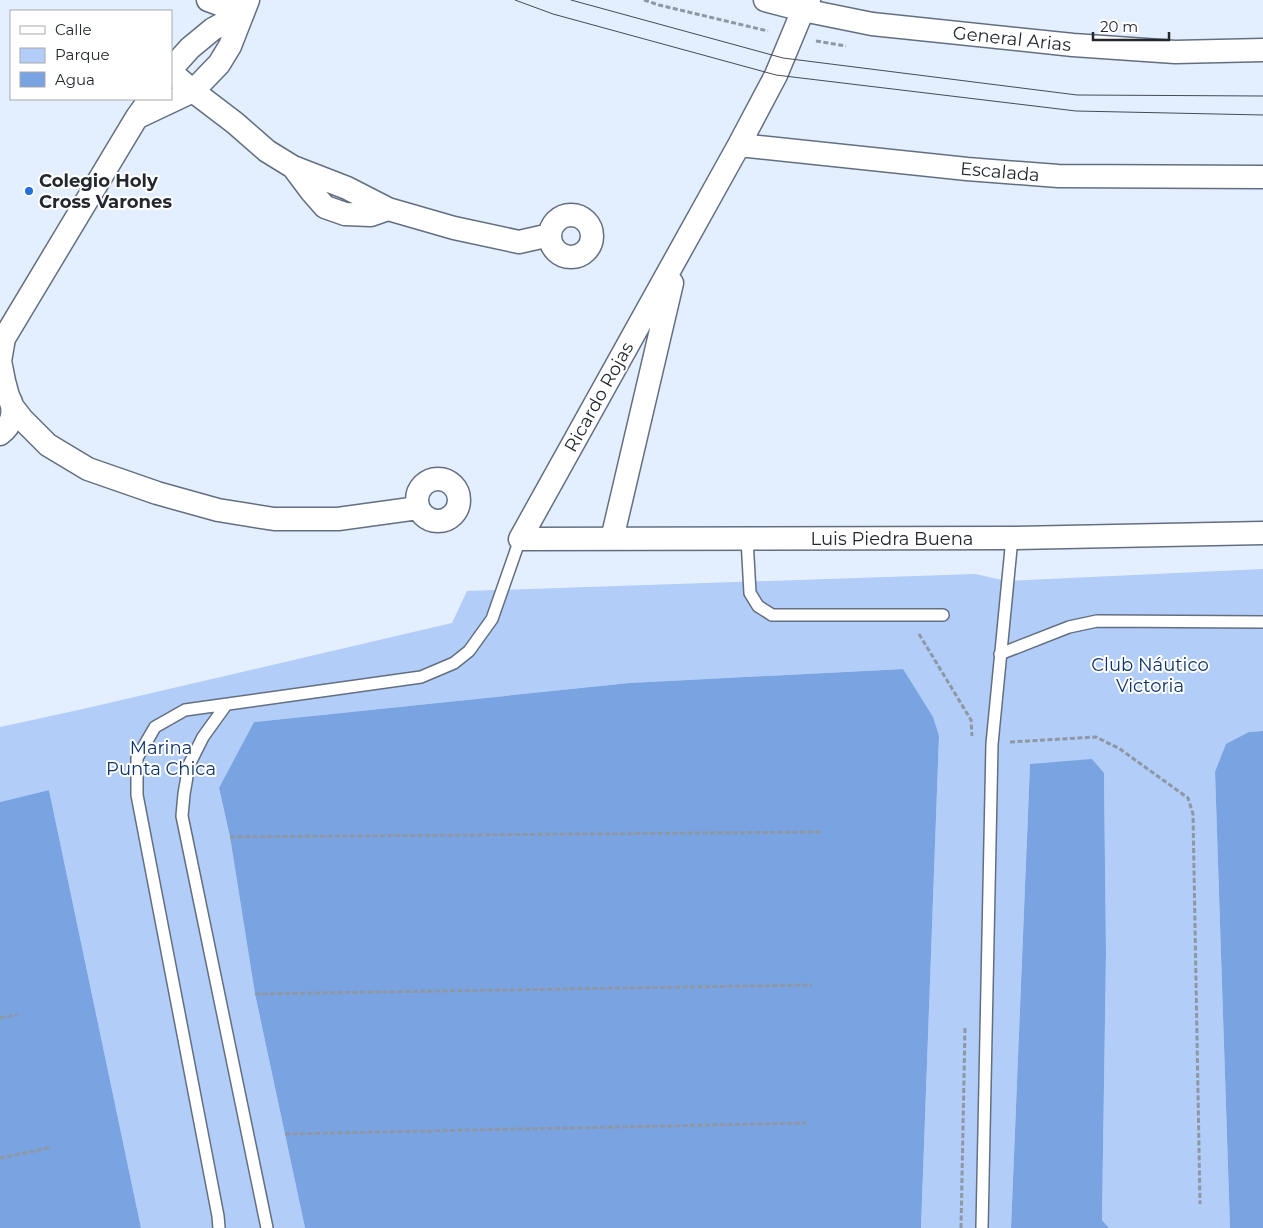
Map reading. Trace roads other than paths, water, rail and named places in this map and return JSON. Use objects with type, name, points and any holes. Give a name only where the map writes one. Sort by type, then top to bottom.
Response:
[{"type":"street","points":[[208,0],[246,7]]},
{"type":"street","name":"General Arias","points":[[765,0],[806,5],[872,24],[1073,45],[1175,52],[1263,50]]},
{"type":"street","name":"Ricardo Rojas","points":[[520,539],[739,145],[776,75],[806,5]]},
{"type":"street","points":[[172,70],[190,48],[213,29],[246,7]]},
{"type":"street","points":[[137,118],[193,91],[219,64],[230,46],[246,7]]},
{"type":"street","points":[[172,72],[267,151],[293,167],[347,188],[388,209],[454,228],[519,242],[550,235]]},
{"type":"street","points":[[0,434],[6,430],[13,415],[7,397],[0,361],[2,341],[149,100]]},
{"type":"street","name":"Escalada","points":[[739,145],[967,169],[1058,176],[1263,177]]},
{"type":"street","name":"Ricardo Rojas","points":[[612,539],[678,255]]},
{"type":"street","points":[[7,397],[22,419],[48,445],[88,469],[218,510],[274,520],[338,518],[418,508]]},
{"type":"street","name":"Luis Piedra Buena","points":[[520,539],[1012,538],[1263,533]]},
{"type":"lane","points":[[982,1228],[992,744],[1012,538]]},
{"type":"lane","points":[[219,1228],[138,794],[137,758],[156,727],[185,710],[421,677],[454,663],[470,651],[492,619],[520,539]]},
{"type":"lane","points":[[747,539],[750,593],[758,606],[772,616],[943,614]]},
{"type":"lane","points":[[1000,654],[1070,626],[1098,621],[1263,622]]},
{"type":"lane","points":[[226,705],[204,737],[189,765],[182,816],[267,1228]]},
{"type":"water","points":[[903,669],[933,717],[939,736],[921,1228],[305,1228],[255,994],[230,837],[219,788],[254,722],[629,683]]},
{"type":"water","points":[[1263,731],[1263,1228],[1230,1228],[1215,772],[1226,744],[1249,732]]},
{"type":"water","points":[[1092,759],[1104,773],[1106,953],[1102,1220],[1109,1228],[1011,1228],[1030,764]]},
{"type":"water","points":[[49,790],[141,1228],[0,1228],[0,802]]},
{"type":"tram line","points":[[515,0],[553,14],[776,75],[1076,111],[1263,115]]},
{"type":"tram line","points":[[571,0],[783,58],[1077,95],[1263,96]]},
{"type":"place","name":"Colegio Holy Cross Varones","points":[[29,191]]},
{"type":"park label","name":"Club Náutico Victoria","points":[[1150,675]]},
{"type":"park label","name":"Marina Punta Chica","points":[[161,758]]}]
